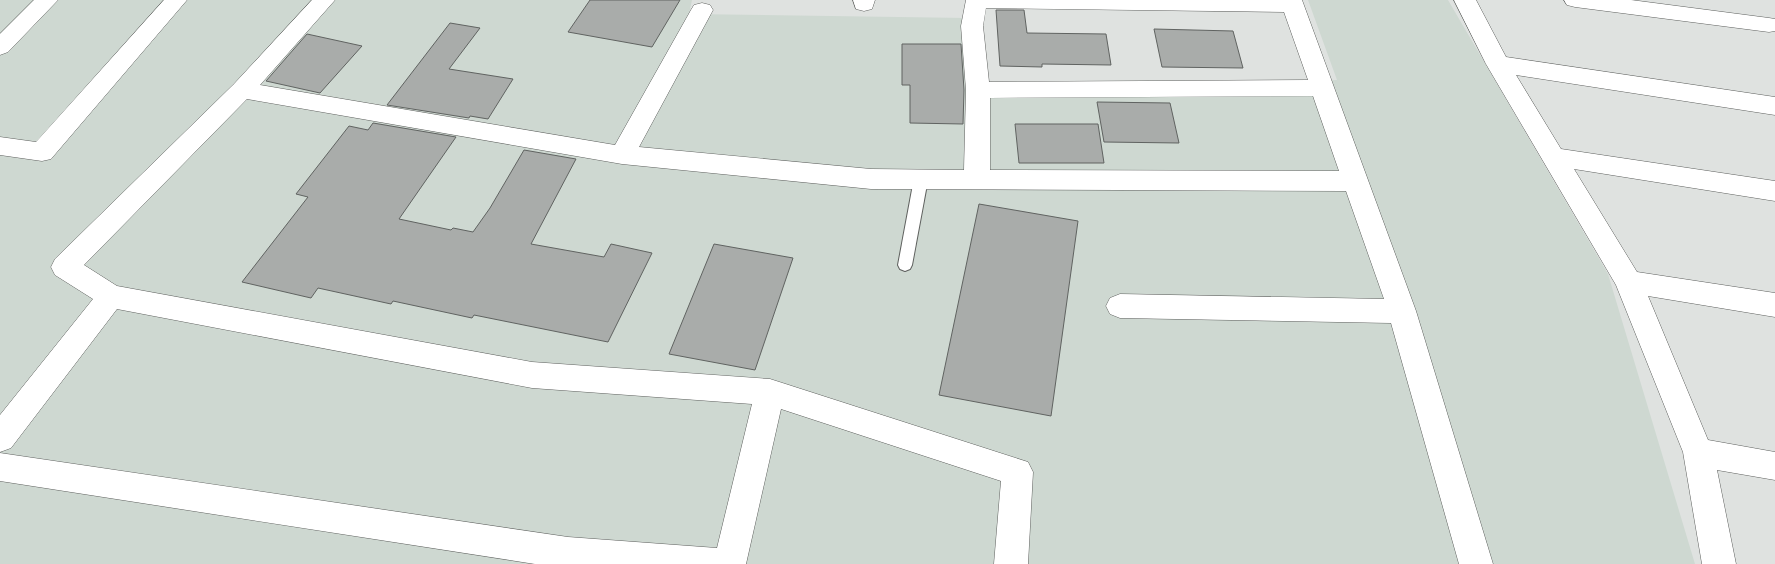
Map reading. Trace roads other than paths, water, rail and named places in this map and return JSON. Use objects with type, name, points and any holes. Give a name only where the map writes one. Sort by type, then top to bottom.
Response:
[{"type":"street","points":[[0,47],[47,0]]},
{"type":"street","points":[[0,146],[42,152],[176,0]]},
{"type":"street","points":[[324,0],[242,90],[65,267],[111,296],[532,375],[770,392],[882,430],[1017,472],[1011,564]]},
{"type":"street","points":[[977,178],[978,90],[972,26],[977,0],[1292,3],[1402,310],[1476,564]]},
{"type":"street","points":[[1465,0],[1498,64],[1628,282],[1698,452],[1719,564]]},
{"type":"street","points":[[1575,0],[1769,25]]},
{"type":"street","points":[[622,155],[702,10]]},
{"type":"street","points":[[1498,64],[1775,106]]},
{"type":"street","points":[[978,90],[1321,88]]},
{"type":"street","points":[[242,90],[622,155],[871,179],[1357,181]]},
{"type":"street","points":[[1555,157],[1775,191]]},
{"type":"street","points":[[1628,282],[1775,305]]},
{"type":"street","points":[[0,438],[111,296]]},
{"type":"street","points":[[1120,306],[1402,310]]},
{"type":"street","points":[[729,564],[770,392]]},
{"type":"street","points":[[1698,452],[1775,466]]},
{"type":"street","points":[[0,467],[568,553],[718,564]]},
{"type":"lane","points":[[905,266],[921,179]]}]
